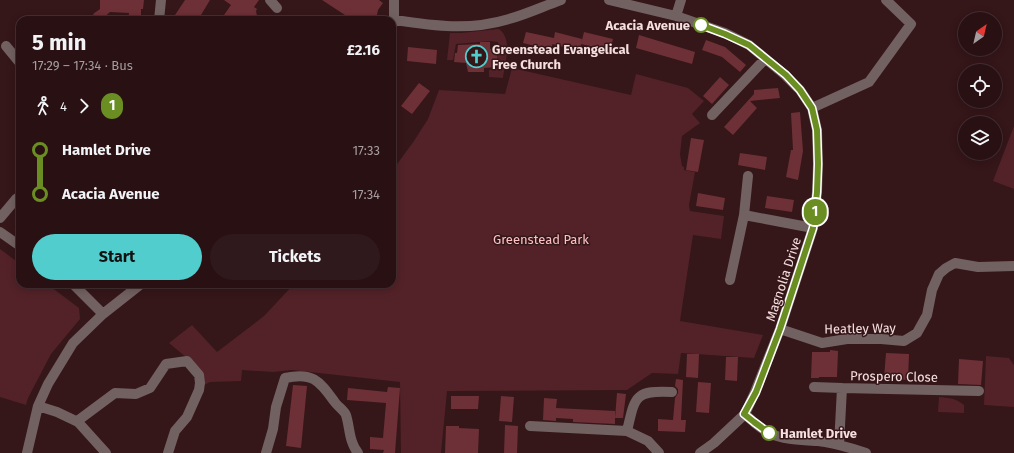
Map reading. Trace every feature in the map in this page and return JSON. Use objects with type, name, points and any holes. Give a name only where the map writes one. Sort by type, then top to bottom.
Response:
[{"type":"street","points":[[159,16],[161,0]]},
{"type":"street","points":[[393,16],[394,0]]},
{"type":"street","points":[[396,23],[464,27],[482,25],[510,19],[561,0]]},
{"type":"street","name":"Magnolia Drive","points":[[609,0],[676,16],[725,34],[749,45],[786,75],[800,90],[812,108],[817,130],[817,192],[813,228],[780,329],[756,392],[744,414],[714,443],[700,453]]},
{"type":"street","points":[[676,16],[681,0]]},
{"type":"street","points":[[812,108],[869,82],[911,24],[886,0]]},
{"type":"street","points":[[6,46],[16,58]]},
{"type":"street","points":[[712,115],[765,59]]},
{"type":"street","points":[[730,280],[744,215],[748,176]]},
{"type":"street","points":[[0,218],[16,199]]},
{"type":"street","points":[[744,215],[813,228]]},
{"type":"street","points":[[0,232],[16,243]]},
{"type":"street","name":"Heatley Way","points":[[780,329],[822,343],[847,339],[904,341],[917,333],[928,315],[932,290],[939,274],[946,268],[955,263],[978,267],[1014,266]]},
{"type":"street","points":[[77,288],[103,314]]},
{"type":"street","points":[[27,453],[38,406],[48,384],[73,343],[103,314],[136,288]]},
{"type":"street","points":[[78,422],[115,393],[136,394],[150,388],[166,364],[187,361],[198,375],[200,383],[199,390],[187,417],[174,431],[168,453]]},
{"type":"street","points":[[266,453],[273,429],[276,406],[285,378],[299,375],[311,378],[322,384],[345,413],[353,446],[358,453]]},
{"type":"street","points":[[814,386],[842,388]]},
{"type":"street","name":"Prospero Close","points":[[839,445],[842,388],[979,391]]},
{"type":"street","points":[[627,431],[632,408],[636,400],[644,394],[655,391],[672,392]]},
{"type":"street","points":[[38,406],[78,422],[99,451]]},
{"type":"street","points":[[744,414],[769,433],[788,439],[839,445],[866,453]]},
{"type":"street","points":[[530,426],[627,431],[648,441],[659,453]]},
{"type":"green space","points":[[499,29],[506,39],[507,45],[503,78],[489,77],[489,70],[498,68],[498,42],[491,41],[456,44],[453,60],[447,60],[450,33]]},
{"type":"green space","name":"Greenstead Park","points":[[512,68],[631,95],[636,74],[688,88],[704,101],[692,114],[700,123],[682,136],[680,154],[682,166],[684,167],[684,170],[695,172],[689,205],[690,211],[724,216],[721,239],[693,235],[680,321],[763,335],[754,358],[681,353],[678,374],[652,373],[627,390],[447,391],[441,453],[401,453],[400,382],[292,370],[273,372],[242,370],[241,381],[210,382],[200,387],[187,358],[169,343],[192,325],[217,352],[264,316],[290,288],[396,288],[396,166],[428,119],[439,90],[505,94]]},
{"type":"green space","points":[[1014,126],[1014,189],[993,181]]},
{"type":"green space","points":[[0,249],[16,261],[16,288],[52,288],[79,308],[80,319],[51,354],[28,398],[26,405],[0,397]]},
{"type":"green space","points":[[986,356],[1009,358],[1014,365],[1014,407],[984,405]]},
{"type":"green space","points":[[939,397],[958,401],[964,405],[964,413],[938,412]]},
{"type":"building","points":[[100,0],[144,0],[143,9],[141,9],[141,16],[129,16],[129,13],[110,12],[106,16],[95,16],[93,14],[100,9]]},
{"type":"building","points":[[185,0],[210,0],[200,16],[175,15]]},
{"type":"building","points":[[224,0],[259,0],[254,7],[257,9],[257,16],[225,16],[224,15],[231,5]]},
{"type":"building","points":[[322,0],[379,0],[383,3],[378,10],[377,16],[345,15]]},
{"type":"building","points":[[526,32],[554,38],[555,32],[582,39],[580,51],[552,44],[551,50],[523,43]]},
{"type":"building","points":[[584,32],[613,39],[610,51],[581,44]]},
{"type":"building","points":[[639,35],[695,52],[692,64],[636,48]]},
{"type":"building","points":[[706,40],[725,47],[746,65],[740,72],[722,57],[702,50]]},
{"type":"building","name":"Greenstead Evangelical Free Church","points":[[480,42],[490,42],[490,49],[497,49],[498,67],[484,68],[484,72],[468,72],[466,63],[454,62],[458,45],[480,44]]},
{"type":"building","points":[[408,47],[437,50],[436,64],[407,61]]},
{"type":"building","points":[[720,77],[729,85],[712,104],[703,96]]},
{"type":"building","points":[[419,83],[430,91],[412,114],[401,106]]},
{"type":"building","points":[[778,88],[780,98],[750,101],[757,108],[733,135],[724,127],[754,94],[754,90]]},
{"type":"building","points":[[800,112],[803,151],[798,180],[786,177],[791,150],[793,150],[791,113]]},
{"type":"building","points":[[691,138],[704,140],[698,172],[686,170]]},
{"type":"building","points":[[740,153],[767,157],[765,170],[738,165]]},
{"type":"building","points":[[698,193],[725,198],[723,210],[696,206]]},
{"type":"building","points":[[767,196],[794,200],[792,212],[765,208]]},
{"type":"building","points":[[830,350],[838,351],[837,377],[811,378],[812,352],[830,352]]},
{"type":"building","points":[[886,353],[909,354],[908,380],[884,378]]},
{"type":"building","points":[[687,354],[699,354],[698,378],[686,377]]},
{"type":"building","points":[[726,357],[738,357],[737,381],[725,380]]},
{"type":"building","points":[[959,359],[983,361],[981,385],[958,384]]},
{"type":"building","points":[[676,379],[683,380],[681,420],[686,420],[685,432],[658,431],[658,419],[673,420],[675,398],[678,393],[678,389],[675,386]]},
{"type":"building","points":[[698,382],[711,383],[709,413],[696,412]]},
{"type":"building","points":[[293,385],[307,386],[301,448],[286,446]]},
{"type":"building","points":[[388,387],[400,388],[395,453],[383,453],[384,450],[370,449],[370,437],[383,438],[386,403],[347,400],[348,388],[387,392]]},
{"type":"building","points":[[617,393],[626,394],[623,418],[615,418]]},
{"type":"building","points":[[451,396],[479,396],[478,409],[451,409]]},
{"type":"building","points":[[501,396],[514,397],[512,422],[499,421]]},
{"type":"building","points":[[544,398],[557,399],[556,408],[615,411],[615,424],[573,422],[573,419],[556,418],[556,421],[543,420]]},
{"type":"building","points":[[505,425],[518,426],[517,453],[504,453]]},
{"type":"building","points":[[446,426],[479,429],[478,453],[445,453]]},
{"type":"bus line","name":"1","points":[[701,25],[749,45],[786,75],[800,90],[812,108],[817,130],[817,192],[813,228],[780,329],[774,341],[756,392],[744,414],[769,433]]},
{"type":"place","name":"Acacia Avenue","points":[[701,25]]},
{"type":"place","name":"Greenstead Evangelical Free Church","points":[[476,56]]},
{"type":"place","name":"Hamlet Drive","points":[[769,433]]}]
